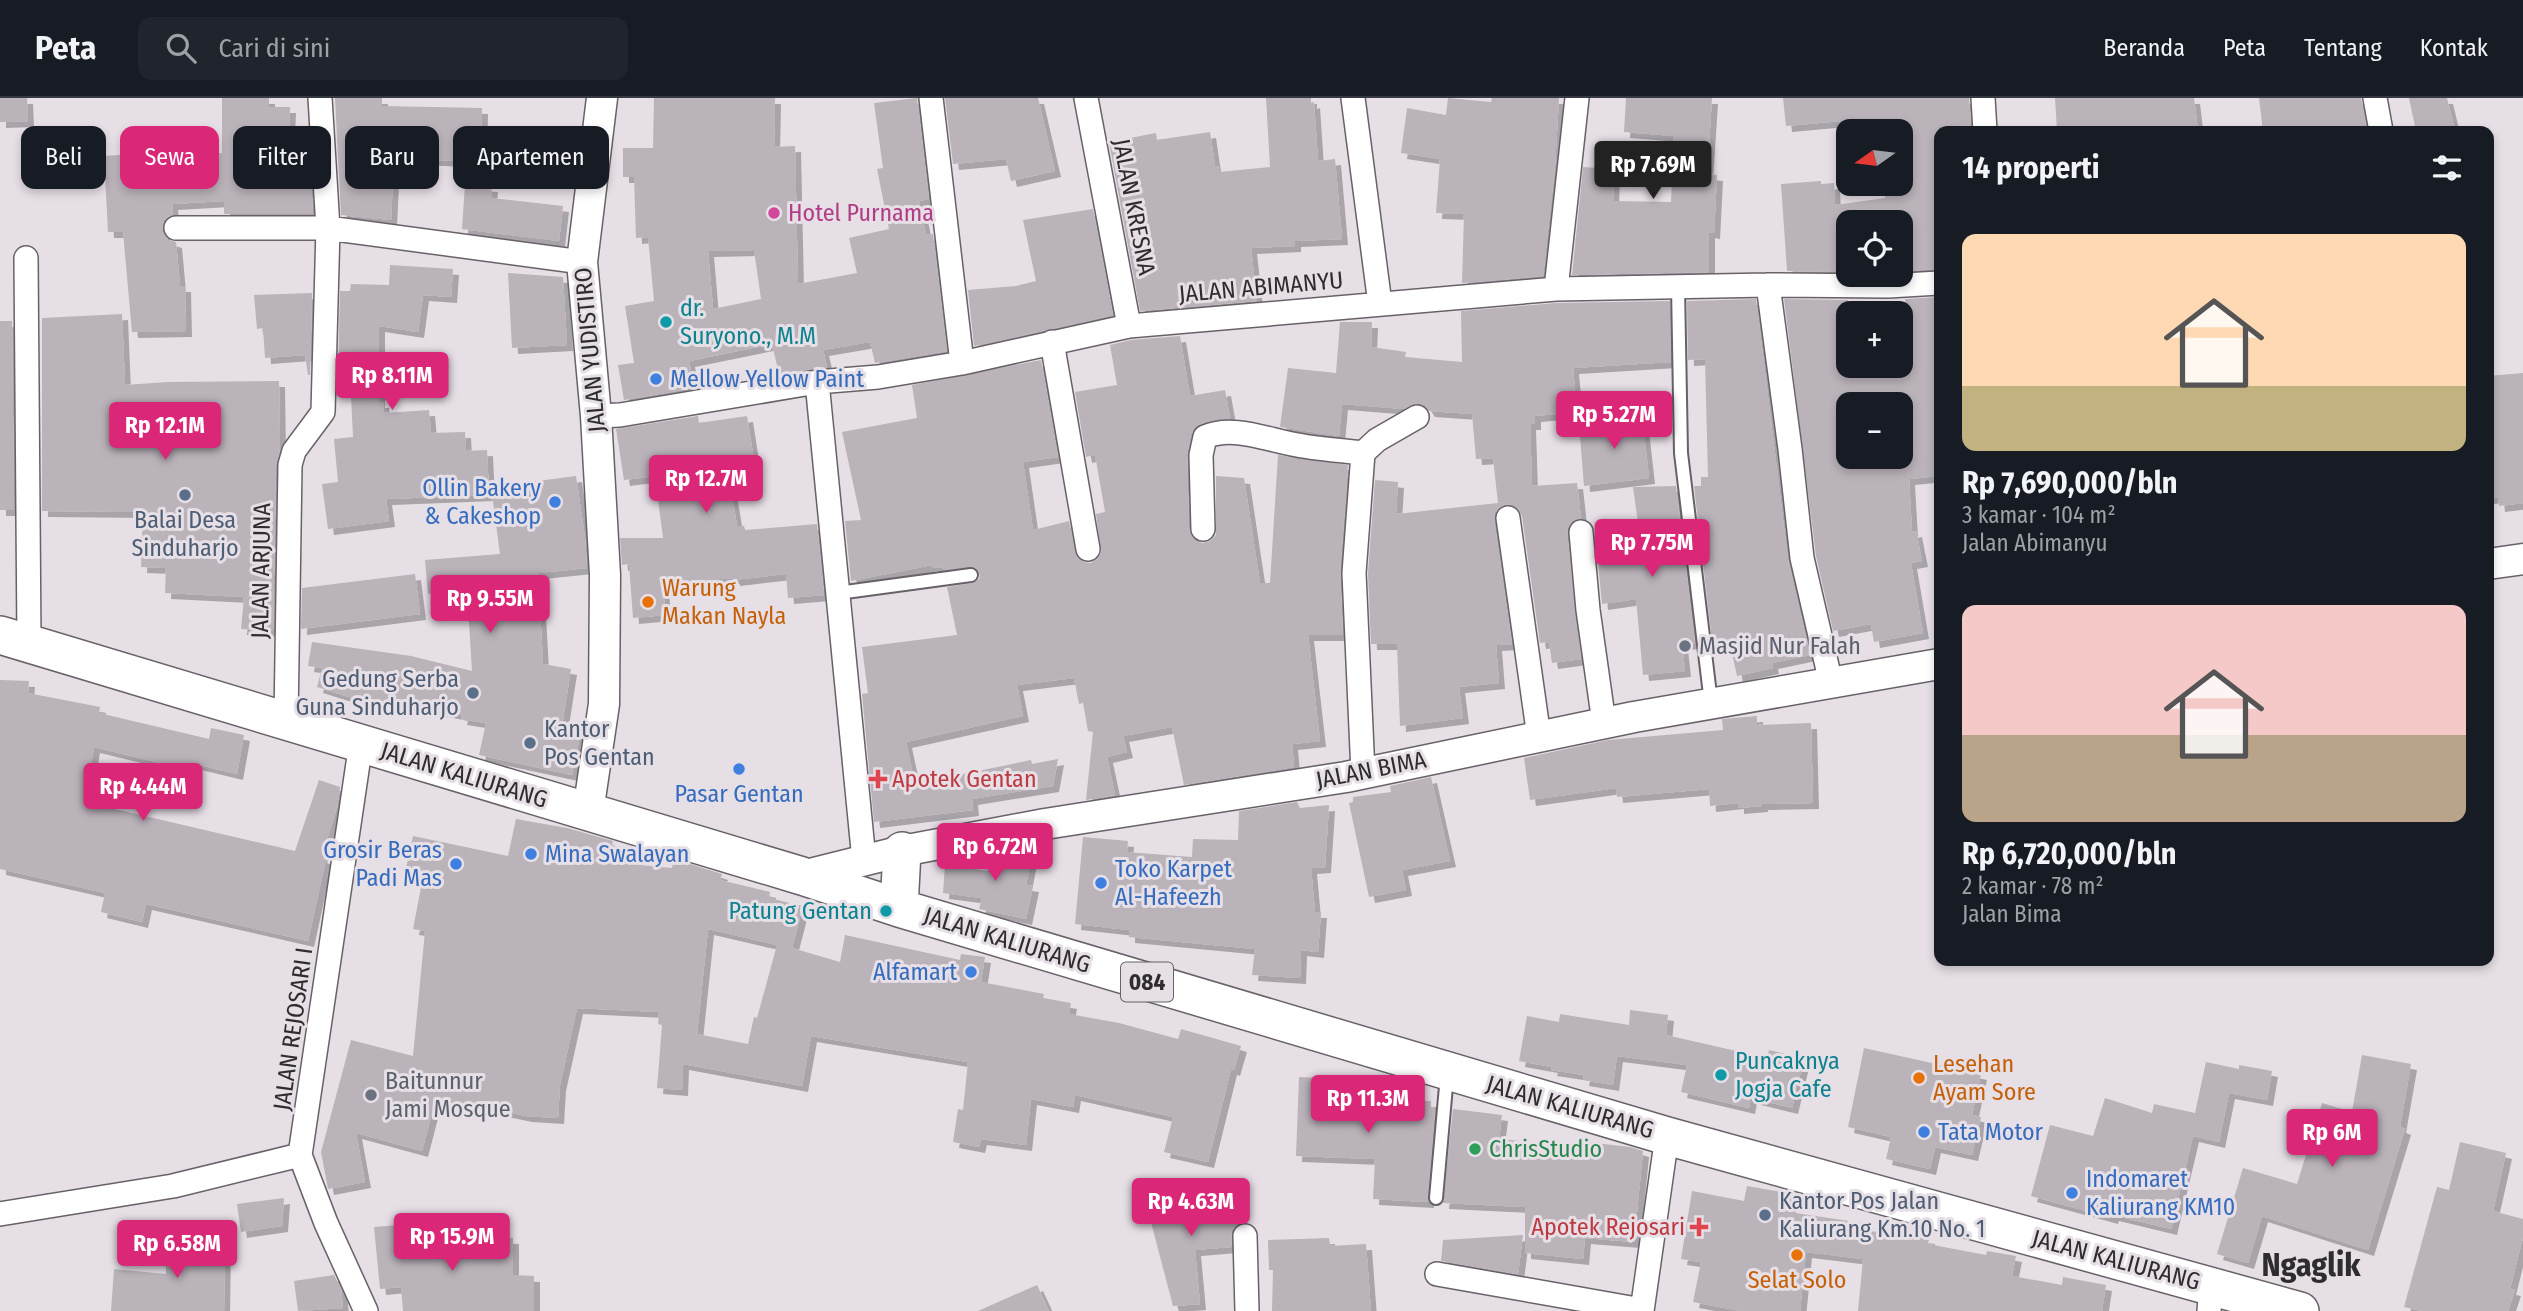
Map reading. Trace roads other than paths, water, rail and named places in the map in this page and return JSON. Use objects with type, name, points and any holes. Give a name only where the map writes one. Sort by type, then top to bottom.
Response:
[{"type":"main road","name":"JALAN KALIURANG","points":[[15,639],[802,876],[899,908],[2210,1298],[2300,1311]]},
{"type":"main road","points":[[899,908],[902,851]]},
{"type":"street","name":"JALAN ARJUNA","points":[[286,720],[290,465],[294,451],[323,412],[328,228],[320,98]]},
{"type":"street","name":"JALAN YUDISTIRO","points":[[588,812],[604,704],[605,575],[596,416],[582,262],[602,98]]},
{"type":"street","points":[[931,98],[962,363]]},
{"type":"street","name":"JALAN KRESNA","points":[[1086,98],[1129,326]]},
{"type":"street","points":[[1353,98],[1380,304]]},
{"type":"street","points":[[1556,289],[1577,98]]},
{"type":"street","points":[[1983,98],[1985,126]]},
{"type":"street","points":[[2375,98],[2380,126]]},
{"type":"street","points":[[176,228],[328,228],[582,262]]},
{"type":"street","points":[[15,639],[26,258]]},
{"type":"street","name":"JALAN ABIMANYU","points":[[596,416],[620,415],[817,382],[878,377],[962,363],[1129,326],[1556,289],[1934,283]]},
{"type":"street","points":[[1768,285],[1802,558],[1831,683]]},
{"type":"street","points":[[1052,342],[1088,549]]},
{"type":"street","points":[[817,382],[864,860]]},
{"type":"street","points":[[1363,773],[1354,573],[1363,453],[1377,440],[1417,417]]},
{"type":"street","points":[[1203,529],[1201,455],[1205,437],[1213,434],[1250,435],[1293,444],[1363,453]]},
{"type":"street","points":[[1508,518],[1539,737]]},
{"type":"street","points":[[1581,532],[1588,610],[1604,723]]},
{"type":"street","points":[[2494,563],[2523,559]]},
{"type":"street","name":"JALAN BIMA","points":[[802,876],[902,851],[1045,824],[1363,773],[1604,723],[1934,665]]},
{"type":"street","name":"JALAN REJOSARI I","points":[[361,743],[300,1154],[326,1223],[366,1311]]},
{"type":"street","points":[[1437,1274],[1642,1310],[1667,1136]]},
{"type":"street","points":[[0,1214],[173,1186],[300,1154]]},
{"type":"street","points":[[1245,1236],[1247,1311]]},
{"type":"lane","points":[[1678,287],[1681,453],[1712,703]]},
{"type":"lane","points":[[838,593],[971,575]]},
{"type":"lane","points":[[1436,1198],[1447,1071]]},
{"type":"place","name":"Hotel Purnama","points":[[774,213]]},
{"type":"place","name":"dr. Suryono., M.M","points":[[666,322]]},
{"type":"place","name":"Mellow Yellow Paint","points":[[656,379]]},
{"type":"place","name":"Balai Desa Sinduharjo","points":[[185,495]]},
{"type":"place","name":"Ollin Bakery & Cakeshop","points":[[555,502]]},
{"type":"place","name":"Warung Makan Nayla","points":[[648,602]]},
{"type":"place","name":"Masjid Nur Falah","points":[[1685,646]]},
{"type":"place","name":"Gedung Serba Guna Sinduharjo","points":[[473,693]]},
{"type":"place","name":"Kantor Pos Gentan","points":[[530,743]]},
{"type":"place","name":"Pasar Gentan","points":[[739,769]]},
{"type":"place","name":"Apotek Gentan","points":[[878,779]]},
{"type":"place","name":"Mina Swalayan","points":[[531,854]]},
{"type":"place","name":"Grosir Beras Padi Mas","points":[[456,864]]},
{"type":"place","name":"Toko Karpet Al-Hafeezh","points":[[1101,883]]},
{"type":"place","name":"Patung Gentan","points":[[886,911]]},
{"type":"place","name":"Alfamart","points":[[971,972]]},
{"type":"place","name":"Puncaknya Jogja Cafe","points":[[1721,1075]]},
{"type":"place","name":"Lesehan Ayam Sore","points":[[1919,1078]]},
{"type":"place","name":"Baitunnur Jami Mosque","points":[[371,1095]]},
{"type":"place","name":"Tata Motor","points":[[1924,1132]]},
{"type":"place","name":"ChrisStudio","points":[[1475,1149]]},
{"type":"place","name":"Indomaret Kaliurang KM10","points":[[2072,1193]]},
{"type":"place","name":"Kantor Pos Jalan Kaliurang Km.10 No. 1","points":[[1765,1215]]},
{"type":"place","name":"Apotek Rejosari","points":[[1699,1227]]},
{"type":"place","name":"Selat Solo","points":[[1797,1255]]},
{"type":"district","name":"Ngaglik","points":[[2311,1265]]}]
